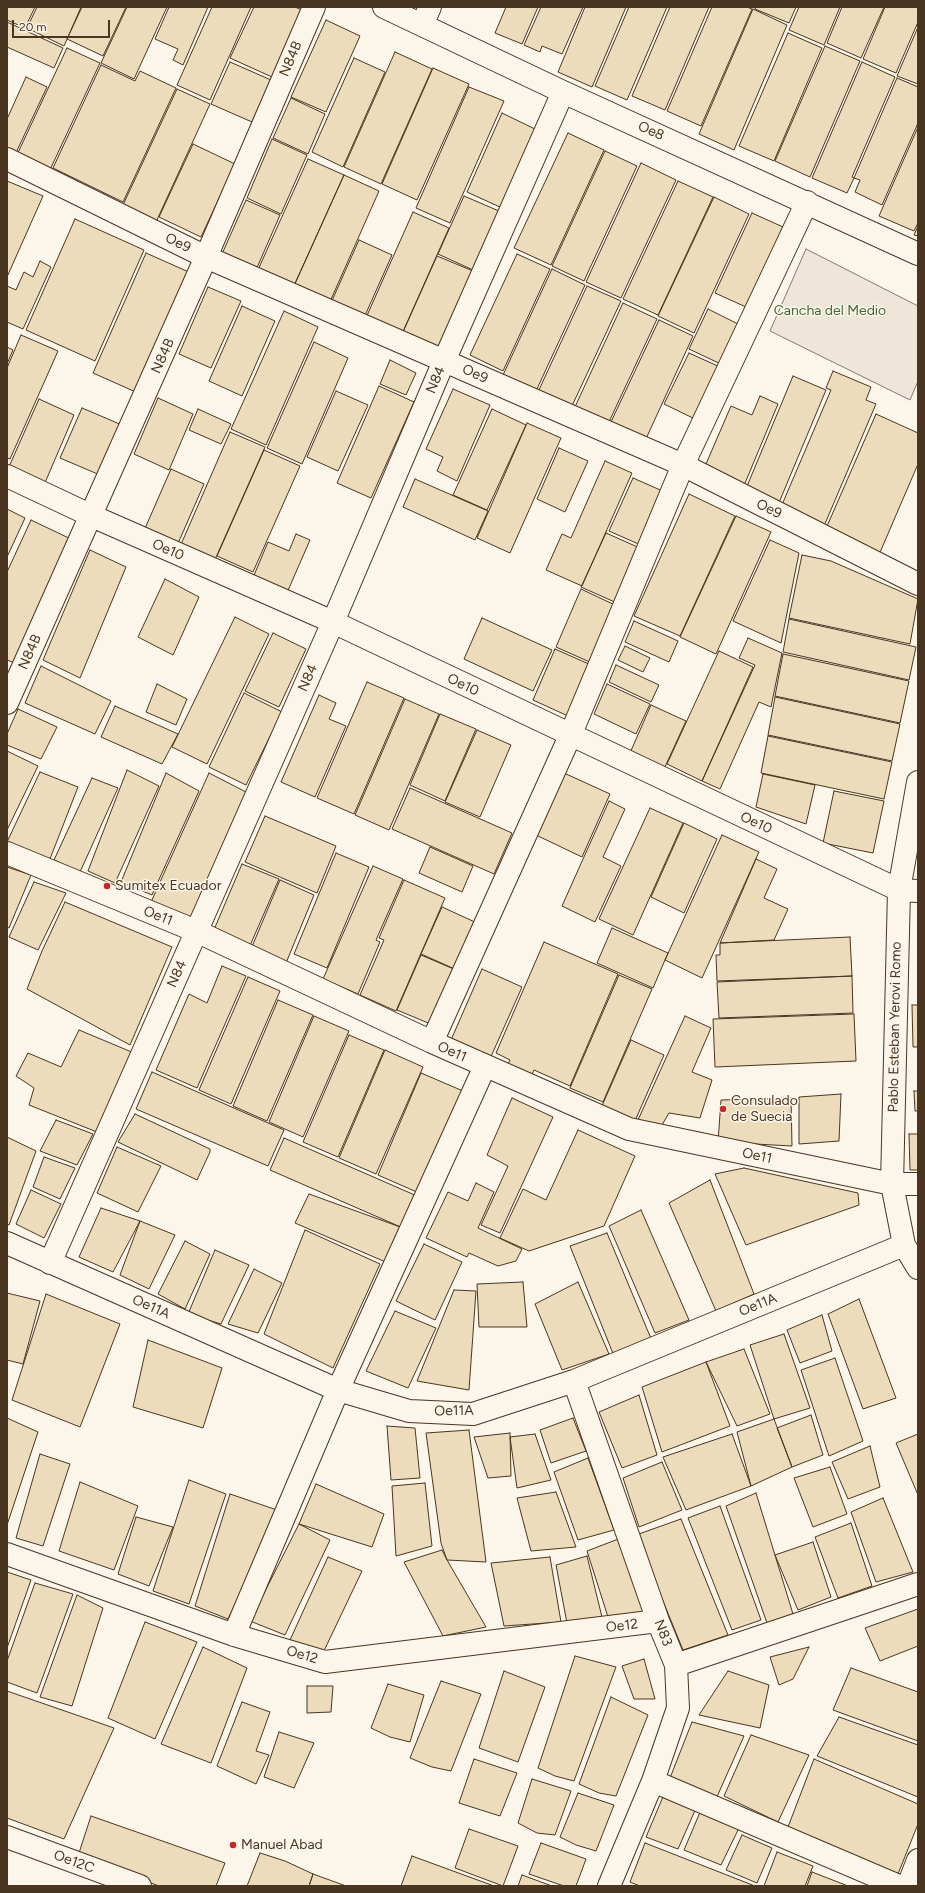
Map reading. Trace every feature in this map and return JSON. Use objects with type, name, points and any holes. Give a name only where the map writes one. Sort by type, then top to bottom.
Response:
[{"type":"street","name":"N84B","points":[[7,704],[92,516],[314,7]]},
{"type":"street","name":"Oe8","points":[[384,7],[426,16],[563,92],[807,202],[918,254]]},
{"type":"street","name":"N84","points":[[50,1263],[333,622],[444,361],[563,92]]},
{"type":"street","name":"Oe9","points":[[7,159],[206,257],[683,465],[918,584]]},
{"type":"street","points":[[432,1042],[570,736],[683,465],[807,202]]},
{"type":"street","name":"Oe10","points":[[7,476],[92,516],[333,622],[570,736],[908,890]]},
{"type":"street","name":"Pablo Esteban Yerovi Romo","points":[[918,782],[908,890],[892,1184],[904,1245],[918,1268]]},
{"type":"street","name":"Oe11","points":[[7,854],[196,931],[432,1042],[629,1128],[892,1184],[918,1184]]},
{"type":"street","points":[[234,1635],[338,1390],[485,1066]]},
{"type":"street","name":"Oe11A","points":[[7,1243],[338,1390],[409,1411],[473,1414],[574,1380],[904,1245]]},
{"type":"street","name":"N83","points":[[574,1380],[658,1621],[676,1665],[678,1708],[653,1781],[609,1886]]},
{"type":"street","name":"Oe12","points":[[7,1554],[234,1635],[325,1662],[658,1621]]},
{"type":"street","points":[[676,1665],[918,1584]]},
{"type":"street","points":[[653,1781],[899,1886]]},
{"type":"street","name":"Oe12C","points":[[7,1837],[140,1886]]},
{"type":"street","points":[[908,1886],[918,1860]]},
{"type":"green space","name":"Cancha del Medio","points":[[806,249],[918,306],[918,381],[910,400],[770,331]]},
{"type":"building","points":[[7,7],[35,7],[25,28],[7,20]]},
{"type":"building","points":[[37,7],[81,7],[64,46],[27,28]]},
{"type":"building","points":[[82,7],[126,7],[103,56],[67,39]]},
{"type":"building","points":[[127,7],[167,7],[134,79],[101,63]]},
{"type":"building","points":[[169,7],[208,7],[183,65],[173,60],[178,49],[155,39]]},
{"type":"building","points":[[212,7],[251,7],[210,100],[177,85]]},
{"type":"building","points":[[254,7],[295,7],[302,10],[272,77],[230,58]]},
{"type":"building","points":[[506,7],[538,7],[522,44],[495,33]]},
{"type":"building","points":[[541,7],[583,7],[562,54],[542,46],[540,52],[524,45]]},
{"type":"building","points":[[585,7],[626,7],[592,87],[558,72]]},
{"type":"building","points":[[629,7],[667,7],[627,100],[595,86]]},
{"type":"building","points":[[670,7],[709,7],[665,110],[632,96]]},
{"type":"building","points":[[712,7],[747,7],[752,9],[701,126],[667,111]]},
{"type":"building","points":[[756,7],[796,7],[789,23],[755,9]]},
{"type":"building","points":[[799,7],[840,7],[824,45],[789,30]]},
{"type":"building","points":[[842,7],[884,7],[861,58],[827,43]]},
{"type":"building","points":[[885,7],[918,7],[918,22],[896,73],[863,59]]},
{"type":"building","points":[[753,9],[787,25],[734,150],[699,134]]},
{"type":"building","points":[[326,20],[360,36],[326,112],[291,97]]},
{"type":"building","points":[[7,22],[63,48],[54,68],[7,47]]},
{"type":"building","points":[[918,27],[918,84],[897,76]]},
{"type":"building","points":[[788,33],[822,48],[774,161],[739,146]]},
{"type":"building","points":[[825,46],[860,61],[810,177],[775,161]]},
{"type":"building","points":[[67,48],[100,63],[48,174],[15,159]]},
{"type":"building","points":[[395,52],[432,69],[381,184],[344,167]]},
{"type":"building","points":[[354,58],[385,72],[343,167],[312,152]]},
{"type":"building","points":[[230,62],[271,80],[252,122],[211,104]]},
{"type":"building","points":[[862,62],[895,77],[852,177],[854,178],[847,193],[812,178]]},
{"type":"building","points":[[101,65],[135,81],[140,71],[176,88],[123,202],[53,168]]},
{"type":"building","points":[[433,68],[469,84],[417,200],[382,184]]},
{"type":"building","points":[[26,77],[47,87],[13,159],[7,156],[7,119]]},
{"type":"building","points":[[897,78],[918,87],[918,123],[882,205],[855,192],[860,180],[854,178]]},
{"type":"building","points":[[469,87],[504,101],[450,223],[416,208]]},
{"type":"building","points":[[177,89],[210,104],[156,222],[122,207]]},
{"type":"building","points":[[291,98],[325,114],[308,154],[273,138]]},
{"type":"building","points":[[502,113],[537,130],[502,208],[467,192]]},
{"type":"building","points":[[918,127],[918,223],[914,231],[879,216]]},
{"type":"building","points":[[568,133],[604,150],[551,265],[514,248]]},
{"type":"building","points":[[272,139],[307,155],[281,214],[247,198]]},
{"type":"building","points":[[193,144],[235,164],[201,237],[159,217]]},
{"type":"building","points":[[605,151],[637,166],[584,281],[552,266]]},
{"type":"building","points":[[308,159],[344,175],[293,288],[257,272]]},
{"type":"building","points":[[641,163],[676,180],[621,298],[586,282]]},
{"type":"building","points":[[344,175],[379,191],[329,304],[293,288]]},
{"type":"building","points":[[7,181],[43,196],[7,277]]},
{"type":"building","points":[[678,181],[713,197],[658,315],[623,299]]},
{"type":"building","points":[[464,196],[499,211],[473,270],[438,254]]},
{"type":"building","points":[[714,197],[749,214],[694,333],[658,316]]},
{"type":"building","points":[[246,200],[280,215],[256,270],[222,254]]},
{"type":"building","points":[[413,212],[449,228],[401,336],[365,320]]},
{"type":"building","points":[[752,213],[783,227],[746,307],[715,293]]},
{"type":"building","points":[[75,219],[144,250],[95,361],[26,330]]},
{"type":"building","points":[[918,226],[918,236],[914,235]]},
{"type":"building","points":[[359,240],[392,255],[363,320],[330,305]]},
{"type":"building","points":[[146,253],[191,273],[138,393],[93,373]]},
{"type":"building","points":[[517,254],[550,269],[503,371],[470,355]]},
{"type":"building","points":[[437,256],[473,271],[439,348],[403,332]]},
{"type":"building","points":[[40,261],[51,267],[23,329],[7,322],[7,286],[16,290],[24,272],[33,277]]},
{"type":"building","points":[[552,269],[585,285],[536,391],[503,375]]},
{"type":"building","points":[[587,286],[621,301],[571,408],[538,392]]},
{"type":"building","points":[[208,287],[241,301],[211,368],[179,354]]},
{"type":"building","points":[[623,303],[657,319],[608,424],[574,409]]},
{"type":"building","points":[[242,306],[275,321],[242,396],[209,381]]},
{"type":"building","points":[[708,309],[742,326],[723,365],[689,349]]},
{"type":"building","points":[[284,311],[318,327],[266,445],[231,429]]},
{"type":"building","points":[[659,320],[693,336],[645,441],[610,424]]},
{"type":"building","points":[[21,335],[58,351],[10,459],[7,458],[7,368]]},
{"type":"building","points":[[314,342],[348,358],[302,464],[267,448]]},
{"type":"building","points":[[7,347],[13,350],[7,364]]},
{"type":"building","points":[[689,353],[722,368],[697,420],[664,404]]},
{"type":"building","points":[[390,360],[416,373],[406,395],[380,384]]},
{"type":"building","points":[[833,371],[871,387],[866,400],[876,404],[824,526],[781,507],[831,390],[826,388]]},
{"type":"building","points":[[793,376],[826,390],[778,505],[745,491]]},
{"type":"building","points":[[379,386],[414,402],[371,498],[337,483]]},
{"type":"building","points":[[453,389],[490,405],[457,481],[437,471],[443,457],[426,449]]},
{"type":"building","points":[[336,391],[368,405],[338,471],[307,457]]},
{"type":"building","points":[[760,396],[778,404],[743,488],[703,471],[731,406],[752,415]]},
{"type":"building","points":[[158,398],[193,414],[169,470],[134,454]]},
{"type":"building","points":[[39,399],[74,415],[44,485],[8,469]]},
{"type":"building","points":[[82,408],[122,425],[100,475],[60,458]]},
{"type":"building","points":[[198,409],[231,424],[221,444],[189,430]]},
{"type":"building","points":[[492,409],[526,425],[487,510],[453,495]]},
{"type":"building","points":[[876,414],[918,433],[918,464],[878,557],[824,533]]},
{"type":"building","points":[[527,423],[561,438],[510,553],[477,538]]},
{"type":"building","points":[[230,432],[265,447],[213,564],[179,549]]},
{"type":"building","points":[[559,448],[588,461],[565,512],[537,499]]},
{"type":"building","points":[[264,450],[300,466],[253,572],[217,556]]},
{"type":"building","points":[[605,461],[632,473],[582,586],[546,570],[562,534],[571,538]]},
{"type":"building","points":[[171,469],[204,484],[176,548],[143,533]]},
{"type":"building","points":[[633,478],[667,493],[643,546],[609,531]]},
{"type":"building","points":[[415,479],[488,511],[475,540],[403,507]]},
{"type":"building","points":[[689,494],[735,516],[680,636],[634,616]]},
{"type":"building","points":[[7,509],[25,518],[7,557]]},
{"type":"building","points":[[736,516],[771,532],[716,654],[680,637]]},
{"type":"building","points":[[31,520],[73,540],[17,664],[7,660],[7,572]]},
{"type":"building","points":[[606,533],[642,549],[617,603],[581,587]]},
{"type":"building","points":[[296,534],[310,540],[286,595],[252,580],[268,542],[289,551]]},
{"type":"building","points":[[770,540],[799,553],[781,643],[733,621]]},
{"type":"building","points":[[90,550],[126,567],[80,678],[43,660]]},
{"type":"building","points":[[802,555],[831,561],[918,599],[910,644],[789,618]]},
{"type":"building","points":[[165,579],[199,597],[173,655],[138,637]]},
{"type":"building","points":[[581,589],[617,606],[592,663],[556,647]]},
{"type":"building","points":[[235,617],[269,634],[207,764],[172,747]]},
{"type":"building","points":[[482,618],[552,650],[533,691],[464,659]]},
{"type":"building","points":[[789,619],[916,647],[909,680],[783,652]]},
{"type":"building","points":[[634,621],[678,641],[669,662],[625,642]]},
{"type":"building","points":[[273,633],[306,649],[279,707],[245,691]]},
{"type":"building","points":[[748,638],[782,653],[771,707],[759,702],[720,789],[702,781],[755,665],[739,658]]},
{"type":"building","points":[[625,646],[650,658],[643,672],[618,660]]},
{"type":"building","points":[[555,649],[591,665],[568,716],[533,700]]},
{"type":"building","points":[[719,651],[753,667],[702,781],[667,764]]},
{"type":"building","points":[[783,654],[909,681],[900,723],[775,696]]},
{"type":"building","points":[[616,665],[659,685],[651,702],[609,682]]},
{"type":"building","points":[[41,666],[111,701],[95,734],[25,703]]},
{"type":"building","points":[[367,682],[404,698],[354,814],[317,798]]},
{"type":"building","points":[[157,684],[187,699],[176,725],[146,712]]},
{"type":"building","points":[[607,684],[650,704],[636,734],[594,714]]},
{"type":"building","points":[[244,693],[282,712],[246,785],[209,767]]},
{"type":"building","points":[[319,695],[336,703],[329,719],[346,726],[315,797],[281,782]]},
{"type":"building","points":[[775,697],[900,724],[892,761],[768,735]]},
{"type":"building","points":[[405,699],[439,714],[389,830],[355,815]]},
{"type":"building","points":[[651,705],[686,721],[664,769],[630,753]]},
{"type":"building","points":[[115,706],[178,734],[162,764],[101,737]]},
{"type":"building","points":[[18,709],[57,727],[41,759],[7,745],[7,734]]},
{"type":"building","points":[[440,714],[476,729],[445,801],[410,785]]},
{"type":"building","points":[[477,730],[511,745],[480,817],[445,802]]},
{"type":"building","points":[[768,736],[892,762],[884,799],[761,773]]},
{"type":"building","points":[[7,751],[38,766],[7,830]]},
{"type":"building","points":[[127,770],[159,786],[115,883],[88,871]]},
{"type":"building","points":[[40,772],[78,787],[48,864],[7,842]]},
{"type":"building","points":[[166,773],[199,791],[152,895],[121,882]]},
{"type":"building","points":[[209,773],[246,792],[191,921],[151,902]]},
{"type":"building","points":[[564,773],[610,794],[582,857],[536,835]]},
{"type":"building","points":[[763,774],[815,785],[806,824],[756,807]]},
{"type":"building","points":[[92,778],[118,788],[80,872],[54,860]]},
{"type":"building","points":[[410,788],[512,833],[494,874],[392,829]]},
{"type":"building","points":[[834,791],[884,801],[873,853],[823,843]]},
{"type":"building","points":[[609,801],[625,809],[603,857],[621,866],[595,922],[562,906]]},
{"type":"building","points":[[650,808],[683,823],[633,935],[599,919]]},
{"type":"building","points":[[265,816],[336,846],[317,893],[245,862]]},
{"type":"building","points":[[684,823],[717,839],[684,913],[651,897]]},
{"type":"building","points":[[722,835],[759,852],[702,978],[665,960]]},
{"type":"building","points":[[430,847],[473,866],[462,892],[419,873]]},
{"type":"building","points":[[336,853],[369,867],[327,968],[294,954]]},
{"type":"building","points":[[756,859],[777,869],[764,898],[788,909],[774,940],[720,943]]},
{"type":"building","points":[[242,864],[279,879],[249,948],[213,932]]},
{"type":"building","points":[[373,866],[403,879],[376,940],[380,942],[358,994],[323,979]]},
{"type":"building","points":[[7,867],[31,875],[9,928],[7,927]]},
{"type":"building","points":[[280,880],[314,895],[286,963],[251,949]]},
{"type":"building","points":[[404,880],[445,898],[396,1011],[360,995],[384,940],[379,938]]},
{"type":"building","points":[[34,882],[66,893],[38,950],[9,937]]},
{"type":"building","points":[[65,902],[172,947],[130,1045],[27,989],[42,951]]},
{"type":"building","points":[[442,907],[477,923],[457,970],[421,954]]},
{"type":"building","points":[[612,928],[668,953],[653,988],[597,963]]},
{"type":"building","points":[[850,937],[852,976],[717,981],[716,955],[720,955],[720,943]]},
{"type":"building","points":[[544,942],[618,974],[570,1086],[534,1070],[530,1078],[506,1068],[510,1060],[496,1053]]},
{"type":"building","points":[[421,955],[456,970],[433,1025],[397,1010]]},
{"type":"building","points":[[222,966],[246,976],[197,1088],[156,1070],[189,994],[207,1003]]},
{"type":"building","points":[[482,969],[522,987],[489,1061],[451,1040]]},
{"type":"building","points":[[619,975],[652,989],[603,1102],[570,1088]]},
{"type":"building","points":[[852,976],[853,1013],[719,1018],[717,982]]},
{"type":"building","points":[[248,977],[280,991],[231,1104],[199,1090]]},
{"type":"building","points":[[278,1000],[313,1015],[267,1121],[233,1106]]},
{"type":"building","points":[[912,1005],[918,1005],[918,1047],[913,1047]]},
{"type":"building","points":[[854,1014],[856,1061],[715,1067],[713,1019]]},
{"type":"building","points":[[314,1016],[349,1031],[303,1137],[269,1122]]},
{"type":"building","points":[[685,1016],[711,1028],[692,1072],[712,1080],[700,1118],[669,1113],[662,1125],[638,1120]]},
{"type":"building","points":[[79,1030],[134,1053],[97,1132],[29,1105],[34,1088],[16,1076],[28,1053],[61,1067]]},
{"type":"building","points":[[349,1035],[384,1050],[338,1157],[303,1142]]},
{"type":"building","points":[[631,1040],[664,1055],[634,1123],[601,1108]]},
{"type":"building","points":[[385,1050],[423,1067],[376,1174],[339,1158]]},
{"type":"building","points":[[152,1072],[284,1130],[268,1166],[136,1109]]},
{"type":"building","points":[[421,1073],[463,1091],[419,1193],[378,1175]]},
{"type":"building","points":[[914,1091],[918,1091],[918,1111],[915,1111]]},
{"type":"building","points":[[841,1094],[839,1141],[799,1144],[799,1097]]},
{"type":"building","points":[[512,1098],[553,1117],[500,1233],[481,1225],[508,1166],[487,1155]]},
{"type":"building","points":[[791,1098],[792,1146],[718,1142],[721,1100]]},
{"type":"building","points":[[135,1114],[210,1149],[197,1180],[118,1142]]},
{"type":"building","points":[[56,1120],[93,1134],[77,1165],[40,1151]]},
{"type":"building","points":[[578,1130],[635,1156],[604,1226],[529,1251],[500,1238],[523,1189],[546,1200]]},
{"type":"building","points":[[909,1134],[918,1134],[918,1170],[910,1170]]},
{"type":"building","points":[[7,1137],[36,1151],[9,1225],[7,1224]]},
{"type":"building","points":[[284,1138],[417,1196],[403,1228],[270,1170]]},
{"type":"building","points":[[117,1147],[161,1166],[138,1212],[97,1193]]},
{"type":"building","points":[[44,1157],[75,1168],[60,1199],[33,1187]]},
{"type":"building","points":[[744,1168],[858,1193],[859,1205],[746,1245],[715,1174]]},
{"type":"building","points":[[710,1180],[754,1294],[716,1311],[669,1203]]},
{"type":"building","points":[[476,1183],[494,1192],[478,1228],[522,1249],[516,1261],[498,1266],[469,1253],[467,1257],[426,1238],[448,1192],[468,1201]]},
{"type":"building","points":[[31,1190],[61,1204],[44,1238],[16,1224]]},
{"type":"building","points":[[309,1194],[403,1228],[388,1263],[295,1223]]},
{"type":"building","points":[[101,1208],[140,1221],[113,1272],[79,1257]]},
{"type":"building","points":[[641,1210],[689,1320],[655,1333],[609,1226]]},
{"type":"building","points":[[140,1221],[175,1235],[149,1289],[120,1275]]},
{"type":"building","points":[[305,1230],[380,1264],[333,1368],[264,1334]]},
{"type":"building","points":[[607,1233],[652,1341],[614,1356],[570,1246]]},
{"type":"building","points":[[185,1241],[210,1254],[185,1309],[158,1294]]},
{"type":"building","points":[[424,1244],[462,1262],[435,1320],[396,1301]]},
{"type":"building","points":[[215,1250],[249,1265],[221,1324],[188,1314]]},
{"type":"building","points":[[254,1269],[282,1283],[258,1333],[228,1324]]},
{"type":"building","points":[[523,1282],[527,1327],[479,1327],[477,1284]]},
{"type":"building","points":[[578,1282],[609,1354],[562,1370],[535,1304]]},
{"type":"building","points":[[454,1290],[476,1291],[469,1390],[417,1381]]},
{"type":"building","points":[[7,1293],[40,1301],[23,1364],[7,1360]]},
{"type":"building","points":[[46,1294],[120,1324],[80,1427],[12,1400]]},
{"type":"building","points":[[859,1299],[896,1398],[863,1409],[828,1314]]},
{"type":"building","points":[[395,1311],[436,1328],[408,1388],[366,1371]]},
{"type":"building","points":[[822,1315],[832,1351],[800,1363],[787,1330]]},
{"type":"building","points":[[784,1334],[810,1408],[774,1419],[750,1345]]},
{"type":"building","points":[[148,1340],[222,1368],[203,1428],[133,1407]]},
{"type":"building","points":[[744,1349],[770,1414],[737,1426],[706,1362]]},
{"type":"building","points":[[835,1358],[863,1441],[829,1456],[801,1370]]},
{"type":"building","points":[[706,1362],[730,1426],[662,1452],[642,1387]]},
{"type":"building","points":[[639,1395],[657,1455],[622,1468],[599,1412]]},
{"type":"building","points":[[811,1415],[823,1455],[792,1467],[777,1428]]},
{"type":"building","points":[[7,1418],[38,1432],[7,1525]]},
{"type":"building","points":[[573,1418],[586,1451],[551,1463],[540,1430]]},
{"type":"building","points":[[774,1419],[792,1467],[751,1486],[737,1432]]},
{"type":"building","points":[[387,1426],[415,1428],[420,1478],[391,1480]]},
{"type":"building","points":[[469,1430],[486,1562],[447,1560],[441,1543],[426,1433]]},
{"type":"building","points":[[510,1433],[511,1476],[488,1478],[474,1437]]},
{"type":"building","points":[[535,1434],[551,1480],[517,1488],[510,1437]]},
{"type":"building","points":[[732,1434],[751,1486],[686,1510],[663,1457]]},
{"type":"building","points":[[918,1434],[918,1495],[896,1443]]},
{"type":"building","points":[[870,1446],[880,1487],[848,1499],[832,1462]]},
{"type":"building","points":[[40,1454],[70,1464],[43,1546],[16,1538]]},
{"type":"building","points":[[588,1458],[614,1530],[578,1540],[554,1472]]},
{"type":"building","points":[[662,1462],[682,1510],[639,1527],[623,1478]]},
{"type":"building","points":[[830,1467],[847,1514],[813,1527],[794,1478]]},
{"type":"building","points":[[189,1480],[226,1494],[189,1604],[153,1591]]},
{"type":"building","points":[[80,1482],[138,1506],[114,1570],[59,1551]]},
{"type":"building","points":[[425,1483],[432,1546],[396,1556],[392,1486]]},
{"type":"building","points":[[316,1484],[384,1514],[372,1547],[299,1524]]},
{"type":"building","points":[[556,1492],[576,1547],[531,1551],[517,1498]]},
{"type":"building","points":[[756,1493],[793,1614],[767,1623],[726,1506]]},
{"type":"building","points":[[230,1494],[280,1511],[228,1619],[195,1606]]},
{"type":"building","points":[[883,1498],[913,1572],[876,1582],[851,1512]]},
{"type":"building","points":[[720,1506],[761,1620],[732,1630],[688,1518]]},
{"type":"building","points":[[136,1517],[173,1527],[149,1586],[118,1574]]},
{"type":"building","points":[[681,1519],[728,1635],[683,1650],[636,1535]]},
{"type":"building","points":[[851,1523],[872,1586],[838,1598],[815,1537]]},
{"type":"building","points":[[299,1524],[330,1540],[285,1635],[250,1621]]},
{"type":"building","points":[[621,1538],[645,1612],[608,1617],[587,1551]]},
{"type":"building","points":[[813,1542],[831,1597],[798,1610],[775,1555]]},
{"type":"building","points":[[442,1550],[486,1627],[443,1636],[404,1562]]},
{"type":"building","points":[[587,1556],[602,1617],[567,1623],[556,1565]]},
{"type":"building","points":[[328,1557],[362,1571],[322,1655],[290,1640]]},
{"type":"building","points":[[550,1557],[561,1622],[504,1626],[491,1563]]},
{"type":"building","points":[[7,1572],[31,1580],[7,1648]]},
{"type":"building","points":[[35,1583],[73,1594],[37,1693],[7,1682],[7,1661]]},
{"type":"building","points":[[77,1595],[103,1608],[72,1706],[40,1697]]},
{"type":"building","points":[[918,1609],[918,1646],[880,1661],[865,1628]]},
{"type":"building","points":[[145,1622],[197,1642],[155,1739],[108,1718]]},
{"type":"building","points":[[203,1647],[247,1668],[211,1763],[161,1744]]},
{"type":"building","points":[[809,1647],[793,1679],[779,1685],[770,1657]]},
{"type":"building","points":[[575,1656],[616,1667],[574,1781],[555,1776],[538,1768]]},
{"type":"building","points":[[644,1659],[655,1699],[634,1699],[622,1666]]},
{"type":"building","points":[[851,1668],[918,1692],[918,1741],[833,1710]]},
{"type":"building","points":[[504,1671],[545,1687],[518,1762],[479,1748]]},
{"type":"building","points":[[728,1671],[769,1685],[760,1728],[699,1715]]},
{"type":"building","points":[[441,1681],[481,1694],[451,1771],[432,1767],[410,1758]]},
{"type":"building","points":[[388,1684],[424,1695],[410,1742],[390,1737],[371,1728]]},
{"type":"building","points":[[307,1686],[333,1686],[331,1712],[307,1713]]},
{"type":"building","points":[[7,1691],[114,1728],[64,1839],[7,1818]]},
{"type":"building","points":[[611,1697],[648,1715],[616,1796],[599,1793],[579,1784]]},
{"type":"building","points":[[242,1702],[270,1712],[256,1751],[269,1755],[256,1784],[217,1766]]},
{"type":"building","points":[[839,1717],[918,1745],[918,1797],[817,1756]]},
{"type":"building","points":[[692,1722],[744,1736],[716,1799],[670,1778]]},
{"type":"building","points":[[279,1732],[314,1743],[294,1788],[264,1777]]},
{"type":"building","points":[[751,1735],[809,1755],[778,1822],[724,1796]]},
{"type":"building","points":[[474,1759],[517,1773],[500,1816],[459,1803]]},
{"type":"building","points":[[814,1759],[918,1804],[918,1824],[898,1874],[788,1827]]},
{"type":"building","points":[[532,1779],[571,1791],[555,1835],[537,1833],[518,1823]]},
{"type":"building","points":[[665,1792],[697,1806],[678,1849],[646,1837]]},
{"type":"building","points":[[578,1793],[614,1805],[596,1851],[576,1845],[560,1837]]},
{"type":"building","points":[[701,1810],[739,1828],[721,1865],[684,1850]]},
{"type":"building","points":[[91,1816],[225,1863],[216,1886],[159,1886],[78,1856]]},
{"type":"building","points":[[469,1829],[518,1846],[503,1886],[455,1868]]},
{"type":"building","points":[[742,1835],[772,1848],[757,1883],[726,1870]]},
{"type":"building","points":[[541,1843],[586,1859],[576,1886],[564,1886],[529,1874]]},
{"type":"building","points":[[645,1843],[755,1886],[640,1886],[630,1882]]},
{"type":"building","points":[[777,1852],[813,1866],[805,1886],[764,1886]]},
{"type":"building","points":[[260,1853],[285,1861],[313,1874],[309,1886],[247,1886]]},
{"type":"building","points":[[412,1856],[494,1886],[401,1886]]},
{"type":"building","points":[[812,1872],[848,1886],[807,1886]]},
{"type":"building","points":[[313,1874],[346,1886],[309,1886]]},
{"type":"building","points":[[522,1875],[552,1886],[518,1886]]},
{"type":"place","name":"Sumitex Ecuador","points":[[107,886]]},
{"type":"place","name":"Consulado de Suecia","points":[[723,1109]]},
{"type":"place","name":"Manuel Abad","points":[[233,1845]]}]
